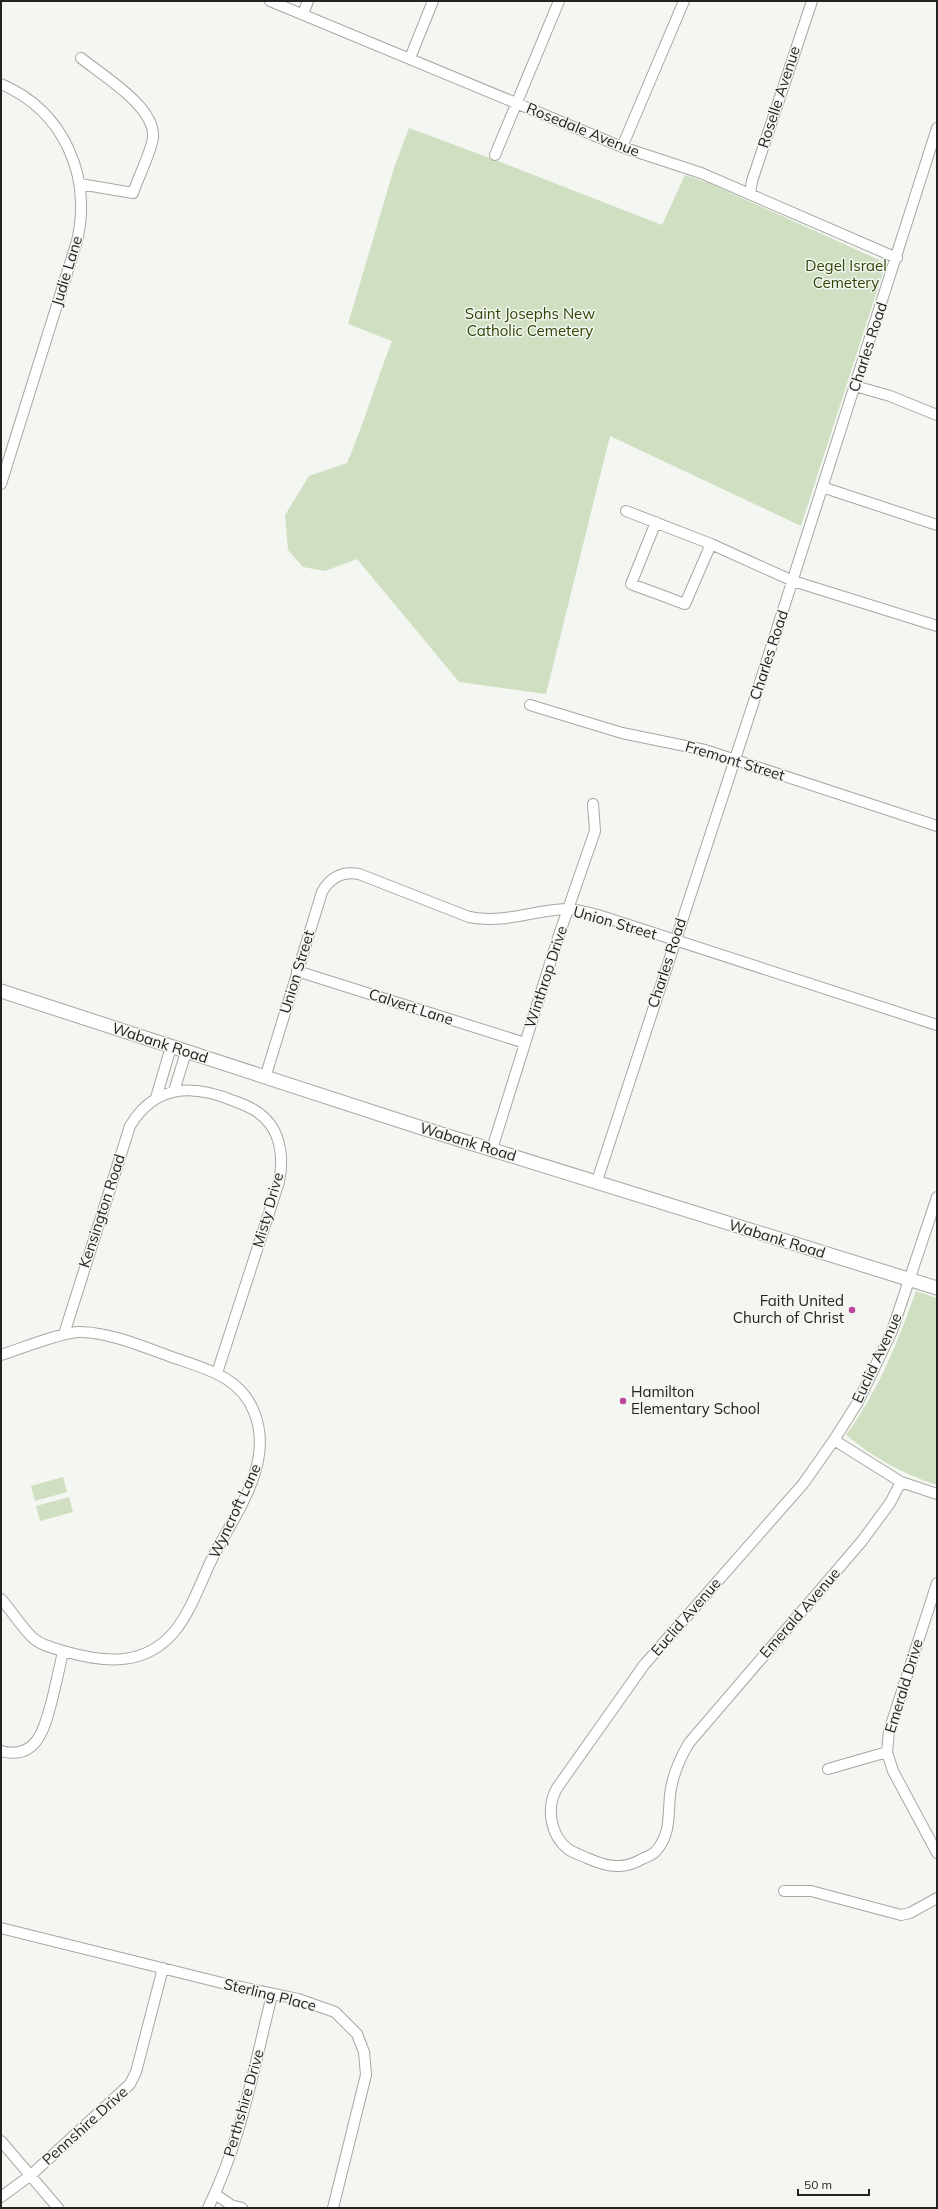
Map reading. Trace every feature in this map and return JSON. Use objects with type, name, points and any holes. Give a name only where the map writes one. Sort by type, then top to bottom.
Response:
[{"type":"street","name":"Rosedale Avenue","points":[[270,1],[622,147],[701,173],[897,258]]},
{"type":"street","points":[[303,14],[308,1]]},
{"type":"street","points":[[410,58],[433,1]]},
{"type":"street","points":[[495,154],[559,1]]},
{"type":"street","points":[[622,147],[684,1]]},
{"type":"street","name":"Roselle Avenue","points":[[750,194],[752,182],[810,1]]},
{"type":"street","points":[[80,184],[133,193],[153,138],[150,120],[142,107],[81,58]]},
{"type":"street","name":"Judie Lane","points":[[1,84],[23,95],[34,103],[58,128],[74,159],[80,184],[82,203],[77,242],[1,484]]},
{"type":"street","name":"Charles Road","points":[[597,1181],[897,258],[937,128]]},
{"type":"street","points":[[855,386],[890,396],[937,415]]},
{"type":"street","points":[[822,487],[937,525]]},
{"type":"street","points":[[626,510],[711,544],[792,581],[937,626]]},
{"type":"street","points":[[656,522],[631,584],[685,604],[711,544]]},
{"type":"street","name":"Fremont Street","points":[[530,705],[622,733],[705,750],[937,826]]},
{"type":"street","name":"Winthrop Drive","points":[[492,1149],[525,1043],[595,831],[592,804]]},
{"type":"street","name":"Union Street","points":[[264,1078],[322,892],[330,881],[344,873],[359,874],[469,917],[479,919],[512,919],[569,909],[598,915],[937,1025]]},
{"type":"street","name":"Calvert Lane","points":[[297,971],[525,1043]]},
{"type":"street","name":"Wabank Road","points":[[1,991],[264,1078],[937,1288]]},
{"type":"street","points":[[156,1098],[171,1047]]},
{"type":"street","points":[[174,1091],[186,1052]]},
{"type":"street","name":"Misty Drive","points":[[174,1091],[199,1090],[226,1098],[254,1109],[270,1124],[278,1139],[281,1157],[279,1182],[217,1373]]},
{"type":"street","name":"Kensington Road","points":[[64,1334],[130,1126],[144,1107],[156,1098],[174,1091]]},
{"type":"street","name":"Euclid Avenue","points":[[692,1740],[682,1756],[670,1793],[669,1824],[666,1836],[654,1853],[630,1864],[618,1866],[597,1862],[569,1850],[561,1843],[551,1820],[550,1807],[553,1796],[565,1776],[644,1665],[803,1484],[834,1440],[873,1373],[892,1331],[937,1197]]},
{"type":"street","name":"Wyncroft Lane","points":[[1,1355],[64,1334],[80,1332],[121,1339],[217,1373],[233,1383],[250,1403],[259,1426],[260,1458],[239,1508],[180,1623],[163,1642],[151,1651],[128,1659],[104,1660],[63,1651],[41,1644],[34,1638],[1,1599]]},
{"type":"street","points":[[834,1440],[901,1482],[937,1494]]},
{"type":"street","name":"Emerald Avenue","points":[[692,1740],[862,1541],[890,1503],[901,1482]]},
{"type":"street","name":"Emerald Drive","points":[[937,1583],[889,1731],[887,1752],[901,1788],[937,1853]]},
{"type":"street","points":[[1,1751],[16,1753],[27,1749],[40,1737],[46,1721],[63,1651]]},
{"type":"street","points":[[828,1769],[887,1752]]},
{"type":"street","points":[[784,1891],[811,1891],[901,1915],[910,1913],[937,1898]]},
{"type":"street","name":"Sterling Place","points":[[1,1928],[272,1995],[298,2000],[335,2012],[357,2034],[364,2052],[366,2075],[333,2208]]},
{"type":"street","name":"Pennshire Drive","points":[[1,2198],[31,2175],[130,2084],[136,2072],[163,1968]]},
{"type":"street","name":"Perthshire Drive","points":[[208,2208],[215,2194],[238,2128],[272,1995]]},
{"type":"street","points":[[1,2140],[58,2208]]},
{"type":"street","points":[[215,2194],[231,2205],[242,2208]]},
{"type":"green space","name":"Saint Josephs New Catholic Cemetery","points":[[409,128],[662,225],[685,175],[711,184],[886,263],[801,526],[610,436],[546,694],[459,682],[357,559],[325,571],[303,567],[288,550],[285,515],[309,476],[347,463],[392,341],[348,324],[394,168]]},
{"type":"green space","points":[[916,1291],[937,1298],[937,1485],[912,1476],[878,1458],[846,1435],[868,1401],[886,1366]]},
{"type":"green space","points":[[63,1477],[67,1492],[35,1501],[31,1486]]},
{"type":"green space","points":[[69,1497],[73,1512],[40,1521],[36,1506]]},
{"type":"place","name":"Faith United Church of Christ","points":[[852,1310]]},
{"type":"place","name":"Hamilton Elementary School","points":[[623,1401]]},
{"type":"park label","name":"Degel Israel Cemetery","points":[[846,274]]}]
